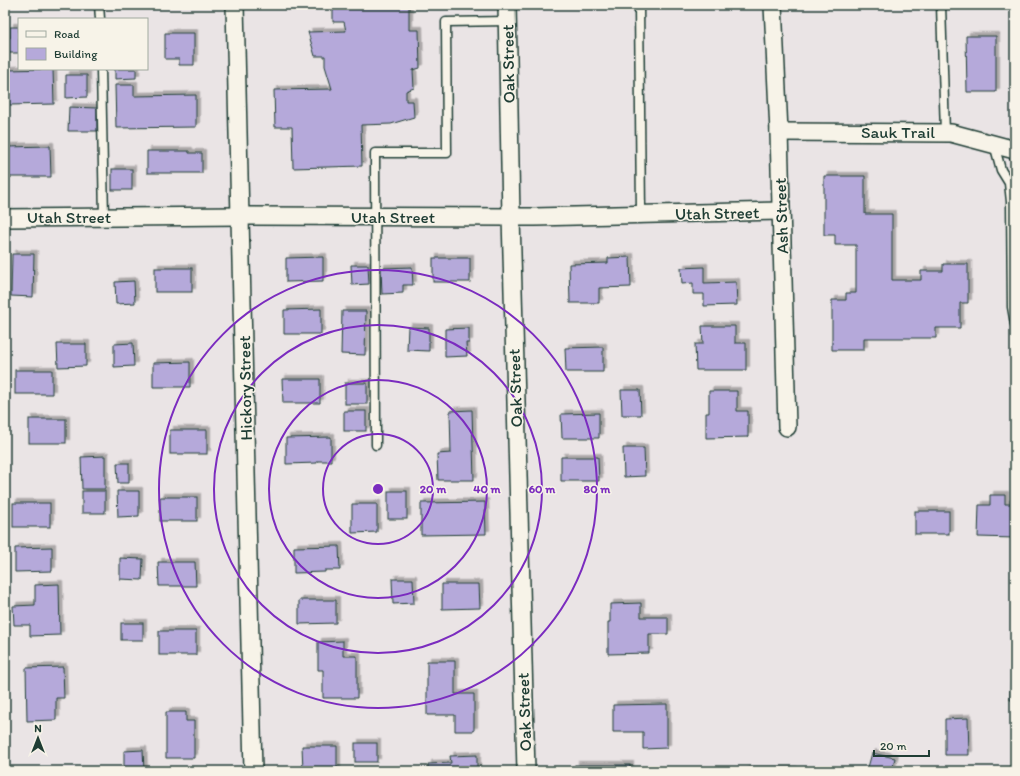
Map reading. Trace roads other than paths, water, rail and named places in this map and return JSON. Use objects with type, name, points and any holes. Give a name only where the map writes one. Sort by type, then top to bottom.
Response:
[{"type":"street","name":"Hickory Street","points":[[235,5],[253,771]]},
{"type":"street","name":"Ash Street","points":[[773,5],[779,132],[787,427]]},
{"type":"street","name":"Oak Street","points":[[507,13],[526,771]]},
{"type":"street","name":"Sauk Trail","points":[[779,132],[951,132],[1015,150]]},
{"type":"street","name":"Utah Street","points":[[5,218],[241,216],[511,217],[781,211]]},
{"type":"lane","points":[[99,5],[100,18]]},
{"type":"lane","points":[[639,5],[641,214]]},
{"type":"lane","points":[[941,5],[945,132]]},
{"type":"lane","points":[[376,445],[374,217],[375,153],[447,153],[446,22],[507,13]]},
{"type":"lane","points":[[101,70],[104,217]]},
{"type":"lane","points":[[994,144],[1001,170],[1012,184],[1012,306],[1015,324]]}]
